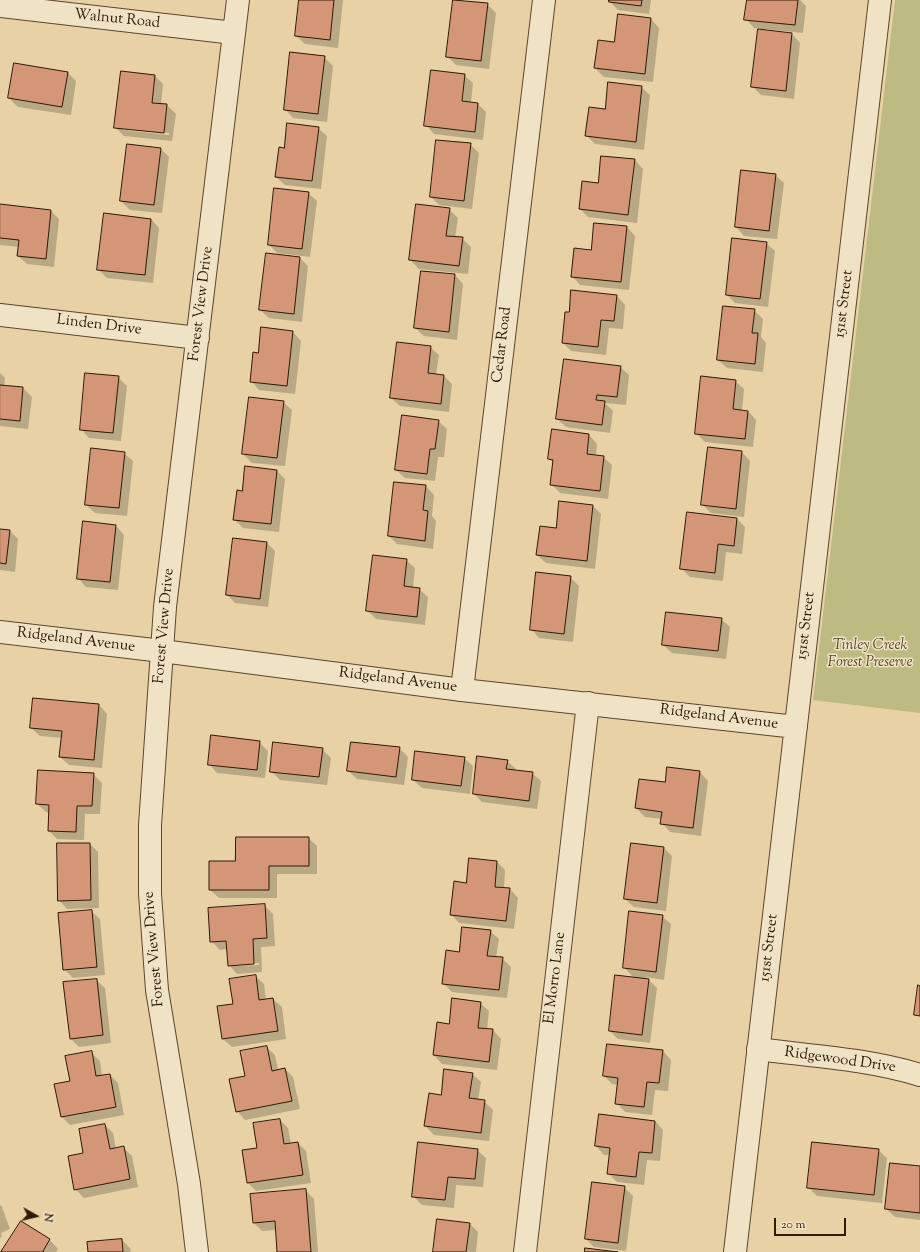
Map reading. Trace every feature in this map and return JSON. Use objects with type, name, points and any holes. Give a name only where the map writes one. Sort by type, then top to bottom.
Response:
[{"type":"street","name":"Forest View Drive","points":[[197,1252],[189,1184],[156,990],[150,894],[150,825],[165,607],[238,0]]},
{"type":"street","name":"Cedar Road","points":[[462,690],[544,0]]},
{"type":"street","name":"151st Street","points":[[735,1252],[880,0]]},
{"type":"street","name":"Walnut Road","points":[[0,6],[234,33]]},
{"type":"street","name":"Linden Drive","points":[[0,315],[198,338]]},
{"type":"street","name":"Ridgeland Avenue","points":[[0,632],[162,651],[462,690],[796,727]]},
{"type":"street","name":"El Morro Lane","points":[[525,1252],[588,703]]},
{"type":"street","name":"Ridgewood Drive","points":[[758,1049],[853,1061],[904,1070],[920,1075]]},
{"type":"green space","name":"Tinley Creek Forest Preserve","points":[[895,0],[920,0],[920,713],[813,700]]},
{"type":"building","points":[[299,0],[334,0],[330,40],[295,36]]},
{"type":"building","points":[[453,0],[488,3],[481,61],[446,57]]},
{"type":"building","points":[[609,0],[642,0],[641,6],[609,2]]},
{"type":"building","points":[[747,0],[798,0],[795,25],[744,20]]},
{"type":"building","points":[[618,14],[651,18],[645,74],[594,68],[598,40],[614,42]]},
{"type":"building","points":[[758,29],[792,33],[786,91],[751,87]]},
{"type":"building","points":[[290,52],[325,56],[318,114],[284,110]]},
{"type":"building","points":[[14,63],[68,72],[62,107],[8,98]]},
{"type":"building","points":[[431,70],[465,74],[462,101],[478,103],[475,132],[424,126]]},
{"type":"building","points":[[121,71],[155,75],[152,103],[167,104],[164,133],[114,128]]},
{"type":"building","points":[[608,82],[642,86],[636,142],[585,136],[589,107],[605,109]]},
{"type":"building","points":[[287,123],[319,127],[312,181],[275,177],[279,147],[284,148]]},
{"type":"building","points":[[436,140],[471,143],[464,201],[430,197]]},
{"type":"building","points":[[127,144],[161,148],[154,205],[120,201]]},
{"type":"building","points":[[601,156],[635,159],[628,215],[579,209],[582,181],[598,183]]},
{"type":"building","points":[[741,170],[776,174],[769,231],[735,227]]},
{"type":"building","points":[[274,188],[309,192],[302,249],[268,245]]},
{"type":"building","points":[[0,204],[51,210],[46,259],[17,256],[19,240],[0,238]]},
{"type":"building","points":[[416,204],[450,208],[446,236],[463,237],[459,266],[409,260]]},
{"type":"building","points":[[104,213],[151,219],[145,275],[97,270]]},
{"type":"building","points":[[594,223],[627,226],[621,282],[571,277],[574,248],[591,250]]},
{"type":"building","points":[[732,238],[767,242],[760,299],[726,295]]},
{"type":"building","points":[[266,253],[300,257],[294,314],[259,310]]},
{"type":"building","points":[[421,271],[455,274],[449,332],[414,328]]},
{"type":"building","points":[[571,290],[617,295],[614,321],[601,320],[598,347],[562,343],[565,312],[569,312]]},
{"type":"building","points":[[723,306],[755,309],[752,333],[758,333],[755,364],[717,360]]},
{"type":"building","points":[[261,327],[293,331],[287,386],[250,382],[253,352],[258,353]]},
{"type":"building","points":[[397,342],[431,346],[428,373],[444,375],[441,404],[390,398]]},
{"type":"building","points":[[564,359],[621,366],[617,397],[597,395],[596,400],[605,401],[602,425],[556,419]]},
{"type":"building","points":[[85,373],[119,376],[113,433],[80,430]]},
{"type":"building","points":[[701,376],[736,380],[733,409],[748,411],[745,439],[695,434]]},
{"type":"building","points":[[0,385],[23,387],[20,421],[0,419]]},
{"type":"building","points":[[249,397],[284,401],[277,458],[242,454]]},
{"type":"building","points":[[402,415],[439,420],[435,449],[430,449],[427,474],[395,470]]},
{"type":"building","points":[[552,429],[589,434],[587,454],[604,456],[600,491],[550,485],[553,460],[548,459]]},
{"type":"building","points":[[708,447],[742,451],[736,509],[701,505]]},
{"type":"building","points":[[91,448],[125,452],[119,508],[85,505]]},
{"type":"building","points":[[245,466],[277,470],[271,524],[233,520],[237,490],[242,491]]},
{"type":"building","points":[[394,482],[426,485],[423,510],[428,511],[425,541],[388,536]]},
{"type":"building","points":[[559,501],[593,505],[587,561],[536,555],[540,526],[556,528]]},
{"type":"building","points":[[687,512],[737,518],[734,546],[718,544],[715,573],[680,569]]},
{"type":"building","points":[[83,521],[116,525],[110,582],[77,579]]},
{"type":"building","points":[[0,529],[10,530],[6,564],[0,563]]},
{"type":"building","points":[[233,538],[267,542],[260,599],[226,595]]},
{"type":"building","points":[[373,555],[407,559],[404,586],[420,588],[417,617],[366,611]]},
{"type":"building","points":[[536,572],[571,576],[564,634],[530,630]]},
{"type":"building","points":[[666,612],[722,618],[718,651],[662,645]]},
{"type":"building","points":[[33,698],[99,704],[94,760],[59,757],[62,731],[30,728]]},
{"type":"building","points":[[211,735],[260,741],[257,770],[208,765]]},
{"type":"building","points":[[273,742],[323,748],[319,777],[270,772]]},
{"type":"building","points":[[351,742],[400,747],[396,777],[347,771]]},
{"type":"building","points":[[415,751],[465,757],[461,786],[412,780]]},
{"type":"building","points":[[477,756],[508,760],[506,769],[533,772],[529,801],[473,794]]},
{"type":"building","points":[[667,767],[700,771],[693,828],[660,824],[662,812],[635,808],[639,779],[665,782]]},
{"type":"building","points":[[38,770],[94,773],[92,806],[77,806],[76,832],[48,831],[49,805],[36,804]]},
{"type":"building","points":[[236,837],[309,837],[309,866],[269,866],[269,890],[209,890],[209,861],[235,861]]},
{"type":"building","points":[[57,843],[90,843],[91,900],[58,901]]},
{"type":"building","points":[[631,843],[664,847],[657,903],[624,899]]},
{"type":"building","points":[[469,858],[497,861],[495,887],[510,888],[506,921],[450,915],[454,881],[466,883]]},
{"type":"building","points":[[265,904],[267,938],[253,939],[254,964],[228,966],[226,941],[210,942],[208,908]]},
{"type":"building","points":[[92,910],[97,967],[63,970],[58,913]]},
{"type":"building","points":[[629,911],[663,915],[656,972],[623,968]]},
{"type":"building","points":[[462,927],[491,930],[487,956],[503,957],[499,990],[442,984],[446,950],[459,952]]},
{"type":"building","points":[[256,975],[259,1000],[273,998],[278,1031],[222,1039],[217,1006],[233,1004],[229,979]]},
{"type":"building","points":[[615,975],[649,979],[642,1035],[609,1031]]},
{"type":"building","points":[[97,979],[103,1035],[70,1039],[63,982]]},
{"type":"building","points":[[918,985],[920,986],[920,1016],[914,1015]]},
{"type":"building","points":[[452,998],[481,1002],[478,1028],[493,1029],[489,1062],[433,1055],[437,1022],[449,1024]]},
{"type":"building","points":[[607,1044],[663,1050],[659,1083],[647,1082],[644,1107],[615,1104],[618,1078],[603,1076]]},
{"type":"building","points":[[267,1046],[272,1071],[285,1068],[292,1101],[236,1112],[229,1079],[245,1076],[240,1051]]},
{"type":"building","points":[[92,1051],[96,1076],[110,1074],[116,1107],[61,1117],[54,1084],[70,1081],[65,1056]]},
{"type":"building","points":[[444,1069],[473,1073],[469,1098],[485,1100],[481,1133],[424,1126],[429,1093],[441,1095]]},
{"type":"building","points":[[599,1114],[655,1121],[652,1153],[639,1152],[636,1177],[607,1174],[610,1148],[595,1146]]},
{"type":"building","points":[[280,1119],[284,1144],[298,1142],[303,1175],[247,1183],[242,1150],[257,1148],[253,1123]]},
{"type":"building","points":[[105,1124],[110,1149],[124,1146],[130,1179],[74,1190],[68,1156],[83,1153],[79,1129]]},
{"type":"building","points":[[418,1142],[478,1149],[475,1179],[448,1177],[445,1200],[412,1197]]},
{"type":"building","points":[[812,1142],[879,1149],[874,1195],[807,1188]]},
{"type":"building","points":[[890,1163],[920,1166],[920,1213],[885,1209]]},
{"type":"building","points":[[592,1182],[625,1186],[618,1243],[585,1239]]},
{"type":"building","points":[[306,1189],[311,1252],[277,1252],[275,1221],[253,1223],[250,1194]]},
{"type":"building","points":[[437,1219],[470,1223],[466,1252],[433,1252]]},
{"type":"building","points":[[21,1221],[50,1239],[43,1251],[44,1252],[1,1252]]},
{"type":"building","points":[[122,1239],[123,1252],[88,1252],[87,1242]]},
{"type":"building","points":[[585,1248],[618,1252],[585,1252]]}]
